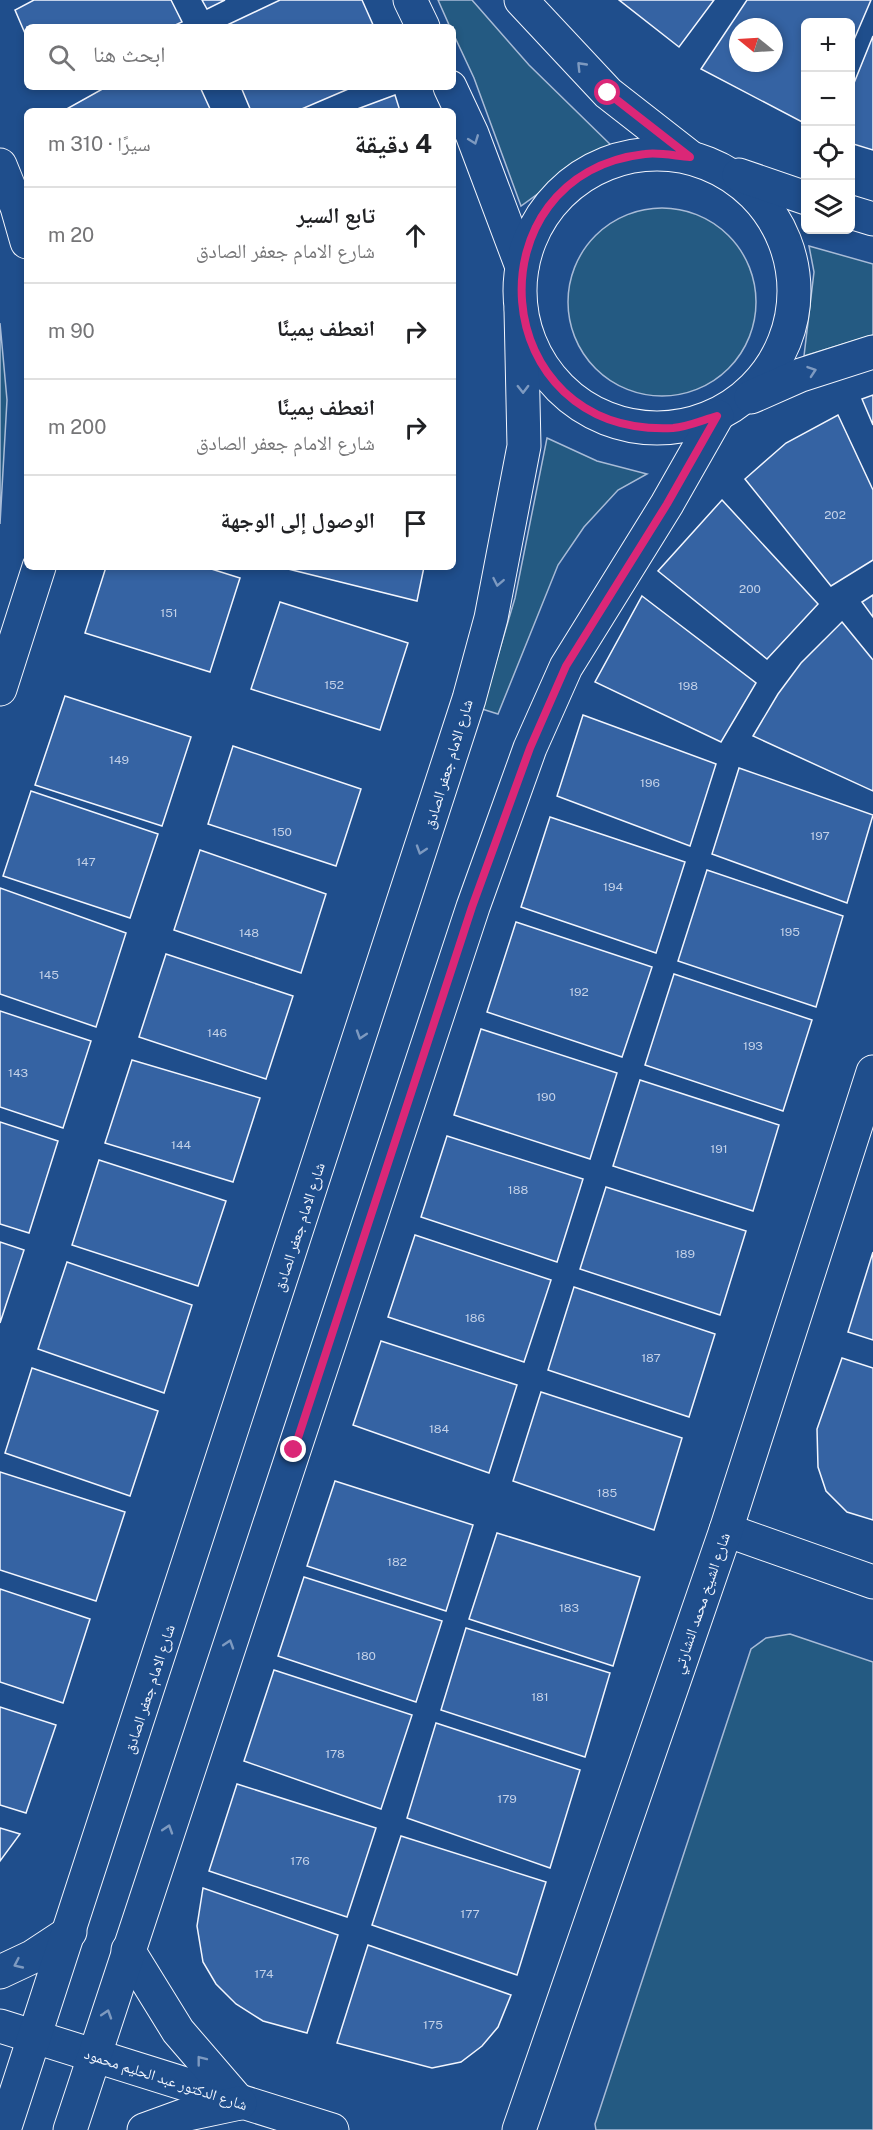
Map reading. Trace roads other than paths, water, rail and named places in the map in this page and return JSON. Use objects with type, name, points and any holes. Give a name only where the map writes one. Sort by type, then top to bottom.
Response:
[{"type":"street","points":[[410,0],[422,24]]},
{"type":"street","points":[[521,0],[608,93],[690,157]]},
{"type":"street","points":[[451,90],[472,134],[522,267]]},
{"type":"street","points":[[522,267],[537,224],[565,189],[602,164],[646,153],[690,157],[801,196]]},
{"type":"street","points":[[0,165],[17,207],[24,232]]},
{"type":"street","points":[[70,2130],[472,907],[530,748],[566,666],[728,409],[770,369],[790,327],[794,281],[784,236],[759,198],[723,169]]},
{"type":"street","points":[[855,214],[873,219]]},
{"type":"street","name":"شارع الامام جعفر الصادق","points":[[4,2130],[439,795],[491,618],[524,446],[522,267]]},
{"type":"street","points":[[521,310],[533,351],[557,387],[592,413],[632,427],[675,428],[728,409],[801,375],[873,352]]},
{"type":"street","points":[[0,689],[38,570]]},
{"type":"street","name":"شارع الشيخ محمد النشارتي","points":[[519,2130],[866,1123],[873,1072]]},
{"type":"street","points":[[726,1530],[873,1582]]},
{"type":"street","points":[[0,1972],[32,1957],[70,1932]]},
{"type":"street","points":[[128,1950],[178,2031],[240,2103],[188,2114],[144,2130]]},
{"type":"street","name":"شارع الدكتور عبد الحليم محمود","points":[[0,2026],[332,2130]]}]
